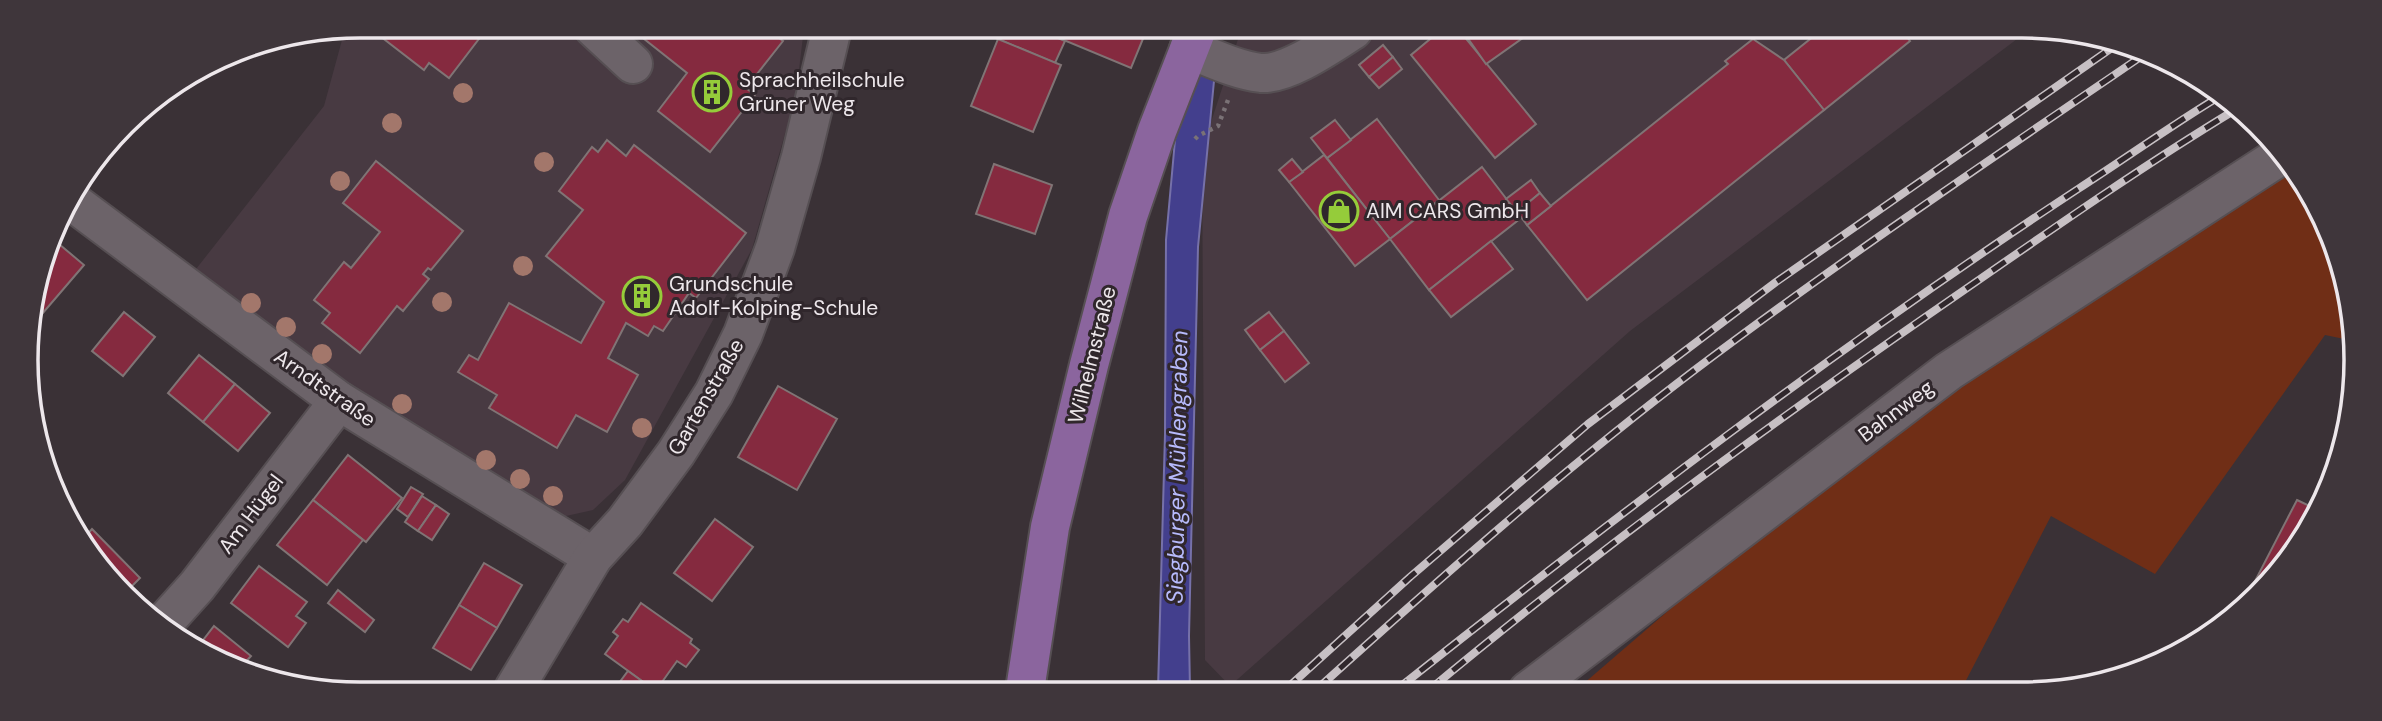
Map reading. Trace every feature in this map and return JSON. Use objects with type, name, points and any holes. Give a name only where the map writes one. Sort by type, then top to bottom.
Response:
[{"type":"main road","name":"Wilhelmstraße","points":[[1026,682],[1050,527],[1088,365],[1128,216],[1193,39]]},
{"type":"street","points":[[605,38],[633,64]]},
{"type":"street","name":"Gartenstraße","points":[[518,682],[593,557],[625,522],[676,453],[713,393],[743,334],[775,248],[801,158],[830,38]]},
{"type":"street","points":[[1193,39],[1240,68],[1262,73],[1277,71],[1341,38]]},
{"type":"street","name":"Bahnweg","points":[[1540,682],[1949,371],[2274,160]]},
{"type":"street","name":"Arndtstraße","points":[[78,206],[339,401],[593,557]]},
{"type":"street","name":"Am Hügel","points":[[168,619],[197,586],[339,401]]},
{"type":"shaded area","points":[[803,38],[796,95],[752,249],[625,480],[593,510],[557,518],[346,393],[189,278],[324,106],[342,39]]},
{"type":"shaded area","points":[[1238,38],[2018,38],[1630,331],[1235,682],[1226,682],[1205,660],[1202,150]]},
{"type":"shaded area","points":[[2281,170],[2319,237],[2333,277],[2343,339],[2325,335],[2155,574],[2051,516],[1965,682],[1585,682],[1719,567],[1949,390]]},
{"type":"water","name":"Siegburger Mühlengraben","points":[[1184,38],[1218,38],[1198,247],[1190,682],[1158,682],[1165,434],[1166,240]]},
{"type":"building","points":[[383,38],[480,38],[449,78],[429,63],[424,70]]},
{"type":"building","name":"Sprachheilschule Grüner Weg","points":[[643,38],[779,38],[783,41],[746,88],[755,95],[710,152],[658,111],[687,73]]},
{"type":"building","points":[[995,38],[1058,38],[1065,41],[1055,63]]},
{"type":"building","points":[[1059,38],[1143,38],[1131,68]]},
{"type":"building","points":[[1431,38],[1466,38],[1536,124],[1495,158],[1411,55]]},
{"type":"building","points":[[1468,38],[1523,38],[1486,64]]},
{"type":"building","points":[[1812,38],[1908,38],[1910,41],[1824,110],[1784,60]]},
{"type":"building","points":[[998,39],[1061,65],[1033,132],[971,106]]},
{"type":"building","points":[[1753,39],[1784,60],[1824,110],[1587,300],[1527,225],[1728,64],[1725,61]]},
{"type":"building","points":[[1383,45],[1393,57],[1369,77],[1359,65]]},
{"type":"building","points":[[1393,57],[1402,69],[1379,88],[1369,77]]},
{"type":"building","points":[[1377,119],[1439,200],[1390,239],[1327,158]]},
{"type":"building","points":[[1335,120],[1351,140],[1327,158],[1311,138]]},
{"type":"building","name":"Grundschule Adolf-Kolping-Schule","points":[[607,140],[626,156],[634,145],[746,233],[696,298],[689,293],[663,331],[654,326],[648,336],[626,323],[608,358],[638,375],[607,432],[576,415],[557,448],[489,408],[497,395],[458,372],[469,355],[478,360],[509,303],[581,343],[604,302],[546,256],[583,210],[559,191],[592,147],[598,152]]},
{"type":"building","name":"AIM CARS GmbH","points":[[1324,155],[1390,239],[1355,266],[1289,182]]},
{"type":"building","points":[[1292,159],[1303,172],[1289,182],[1279,170]]},
{"type":"building","points":[[376,161],[463,231],[431,270],[428,268],[423,274],[429,279],[403,311],[397,306],[360,353],[322,323],[330,313],[314,300],[344,262],[351,268],[380,232],[343,203]]},
{"type":"building","points":[[994,164],[1052,185],[1035,234],[976,214]]},
{"type":"building","points":[[1482,167],[1521,218],[1429,290],[1390,239]]},
{"type":"building","points":[[1531,180],[1540,193],[1517,212],[1506,199]]},
{"type":"building","points":[[1540,193],[1551,206],[1527,225],[1517,212]]},
{"type":"building","points":[[1491,241],[1513,269],[1451,317],[1429,290]]},
{"type":"building","points":[[60,245],[84,265],[42,314],[49,277]]},
{"type":"building","points":[[124,312],[155,337],[123,376],[92,351]]},
{"type":"building","points":[[1269,312],[1284,331],[1260,350],[1245,330]]},
{"type":"building","points":[[1284,331],[1309,363],[1285,382],[1260,350]]},
{"type":"building","points":[[199,355],[235,384],[203,422],[168,393]]},
{"type":"building","points":[[235,384],[270,413],[238,451],[203,422]]},
{"type":"building","points":[[778,386],[837,419],[797,490],[738,457]]},
{"type":"building","points":[[348,455],[402,498],[366,542],[313,500]]},
{"type":"building","points":[[411,487],[423,494],[408,517],[397,509]]},
{"type":"building","points":[[422,496],[436,505],[418,531],[405,522]]},
{"type":"building","points":[[313,500],[363,540],[327,585],[277,545]]},
{"type":"building","points":[[2297,500],[2309,506],[2277,557],[2254,583]]},
{"type":"building","points":[[436,505],[449,514],[432,540],[418,531]]},
{"type":"building","points":[[715,519],[753,547],[712,601],[674,573]]},
{"type":"building","points":[[92,529],[140,578],[132,586],[105,557],[89,533]]},
{"type":"building","points":[[484,563],[522,585],[497,628],[459,605]]},
{"type":"building","points":[[259,566],[307,602],[296,616],[306,623],[288,647],[231,603]]},
{"type":"building","points":[[338,590],[374,620],[365,632],[328,603]]},
{"type":"building","points":[[641,603],[692,639],[690,643],[699,650],[686,667],[677,661],[662,682],[643,682],[605,654],[618,636],[613,632],[623,619],[628,622]]},
{"type":"building","points":[[459,605],[497,628],[471,670],[433,648]]},
{"type":"building","points":[[214,626],[251,656],[246,661],[203,641]]},
{"type":"building","points":[[628,671],[643,682],[620,682]]},
{"type":"railway","points":[[1294,682],[1410,577],[1588,424],[1776,282],[2109,50]]},
{"type":"railway","points":[[1325,682],[1503,525],[1696,369],[1861,249],[2136,60]]},
{"type":"railway","points":[[1406,682],[1731,432],[1990,248],[2212,101]]},
{"type":"railway","points":[[1439,682],[1675,496],[1802,403],[2082,209],[2229,114]]},
{"type":"place","name":"Sprachheilschule Grüner Weg","points":[[712,92]]},
{"type":"place","name":"AIM CARS GmbH","points":[[1339,211]]},
{"type":"place","name":"Grundschule Adolf-Kolping-Schule","points":[[642,296]]}]
